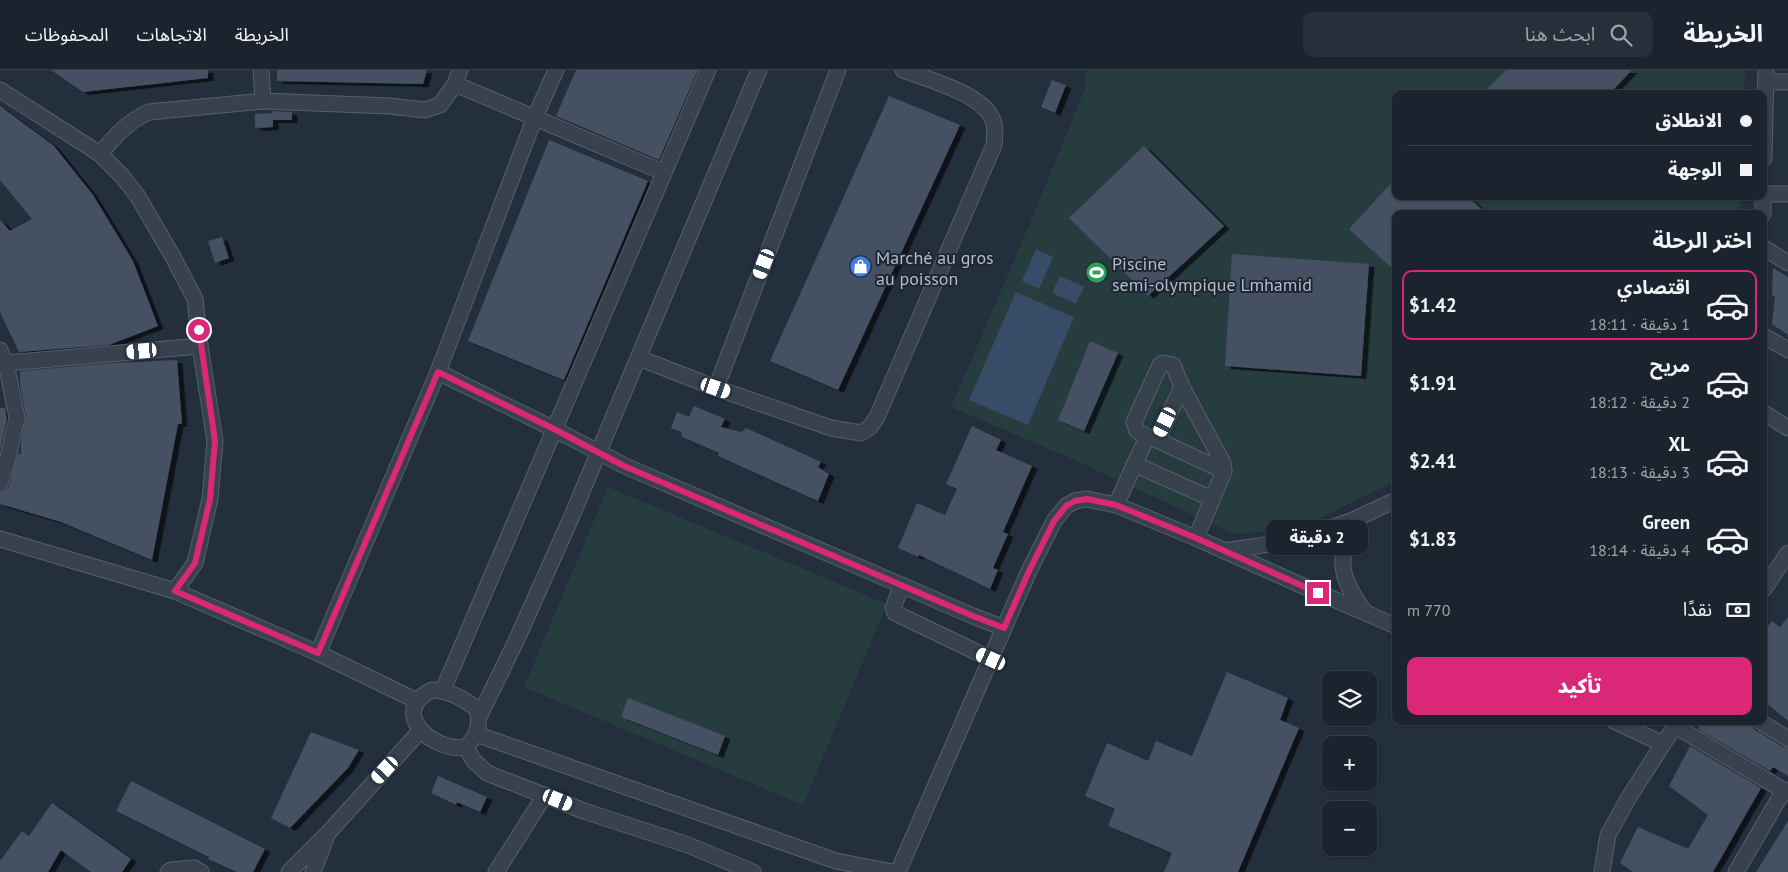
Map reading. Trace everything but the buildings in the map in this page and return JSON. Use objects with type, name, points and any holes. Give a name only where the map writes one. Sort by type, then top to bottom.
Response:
[{"type":"street","points":[[261,70],[262,101]]},
{"type":"street","points":[[318,653],[438,372],[535,117],[556,70]]},
{"type":"street","points":[[443,690],[708,70]]},
{"type":"street","points":[[479,717],[476,710],[470,704],[443,690],[432,690],[424,694],[417,701],[413,718],[421,730],[449,747],[466,747],[476,734],[479,717],[517,639],[571,518],[759,70]]},
{"type":"street","points":[[716,388],[838,70]]},
{"type":"street","points":[[639,358],[716,388],[831,428],[861,433],[870,427],[877,416],[994,145],[995,130],[991,117],[980,104],[967,95],[903,70]]},
{"type":"street","points":[[1766,90],[1766,76],[1788,82]]},
{"type":"street","points":[[100,154],[118,132],[137,117],[149,112],[262,101],[389,106],[425,110],[440,105],[458,77],[535,117],[663,172]]},
{"type":"street","points":[[0,90],[100,154],[121,175],[137,194],[195,299],[200,346],[215,441],[210,499],[195,563],[175,591]]},
{"type":"street","points":[[1767,195],[1788,194]]},
{"type":"street","points":[[1767,250],[1788,263]]},
{"type":"street","points":[[1767,338],[1788,350]]},
{"type":"street","points":[[0,483],[7,462],[16,418],[3,356],[200,346]]},
{"type":"street","points":[[1196,538],[1224,471],[1223,462],[1182,387],[1174,366],[1163,363],[1160,365],[1134,422],[1137,431],[1224,471]]},
{"type":"street","points":[[438,372],[624,466],[1004,628]]},
{"type":"street","points":[[1116,505],[1134,464],[1152,438],[1182,387]]},
{"type":"street","points":[[1767,415],[1788,428]]},
{"type":"street","points":[[1134,464],[1212,499]]},
{"type":"street","points":[[898,872],[1046,535],[1060,512],[1075,501],[1087,499],[1116,505],[1392,624]]},
{"type":"street","points":[[1224,551],[1297,540],[1354,520],[1392,502]]},
{"type":"street","points":[[1354,520],[1345,542],[1343,573],[1353,597],[1364,612]]},
{"type":"street","points":[[0,539],[175,591],[318,653],[417,701]]},
{"type":"street","points":[[1767,584],[1788,553]]},
{"type":"street","points":[[902,585],[893,608],[895,614],[991,659]]},
{"type":"street","points":[[1623,725],[1663,744]]},
{"type":"street","points":[[1602,872],[1608,835],[1629,797],[1676,725]]},
{"type":"street","points":[[1679,725],[1786,792],[1736,872]]},
{"type":"street","points":[[1765,725],[1788,739]]},
{"type":"street","points":[[289,872],[329,832],[421,730]]},
{"type":"street","points":[[476,734],[831,867],[893,872]]},
{"type":"street","points":[[466,747],[473,760],[487,773],[584,811],[688,846],[753,872]]},
{"type":"street","points":[[498,871],[544,795]]},
{"type":"street","points":[[313,872],[329,832]]},
{"type":"street","points":[[168,872],[171,870],[194,868],[201,872]]},
{"type":"green space","points":[[1086,70],[1745,70],[1744,90],[1392,90],[1392,200],[1740,200],[1740,210],[1392,210],[1392,483],[1294,530],[1234,534],[1068,457],[951,407],[1085,89]]},
{"type":"green space","points":[[608,487],[887,604],[803,805],[524,687]]},
{"type":"water","points":[[1036,249],[1053,257],[1039,289],[1022,281]]},
{"type":"water","points":[[1060,276],[1084,287],[1076,304],[1052,293]]},
{"type":"water","points":[[1016,292],[1074,317],[1028,425],[969,400]]},
{"type":"place","name":"Marché au gros au poisson","points":[[860,267]]},
{"type":"place","name":"Piscine semi-olympique Lmhamid","points":[[1096,273]]},
{"type":"route","points":[[199,330],[215,441],[210,499],[195,563],[175,591],[318,653],[438,372],[624,466],[1004,628],[1054,521],[1066,506],[1075,501],[1087,499],[1116,505],[1196,538],[1318,593]]}]
